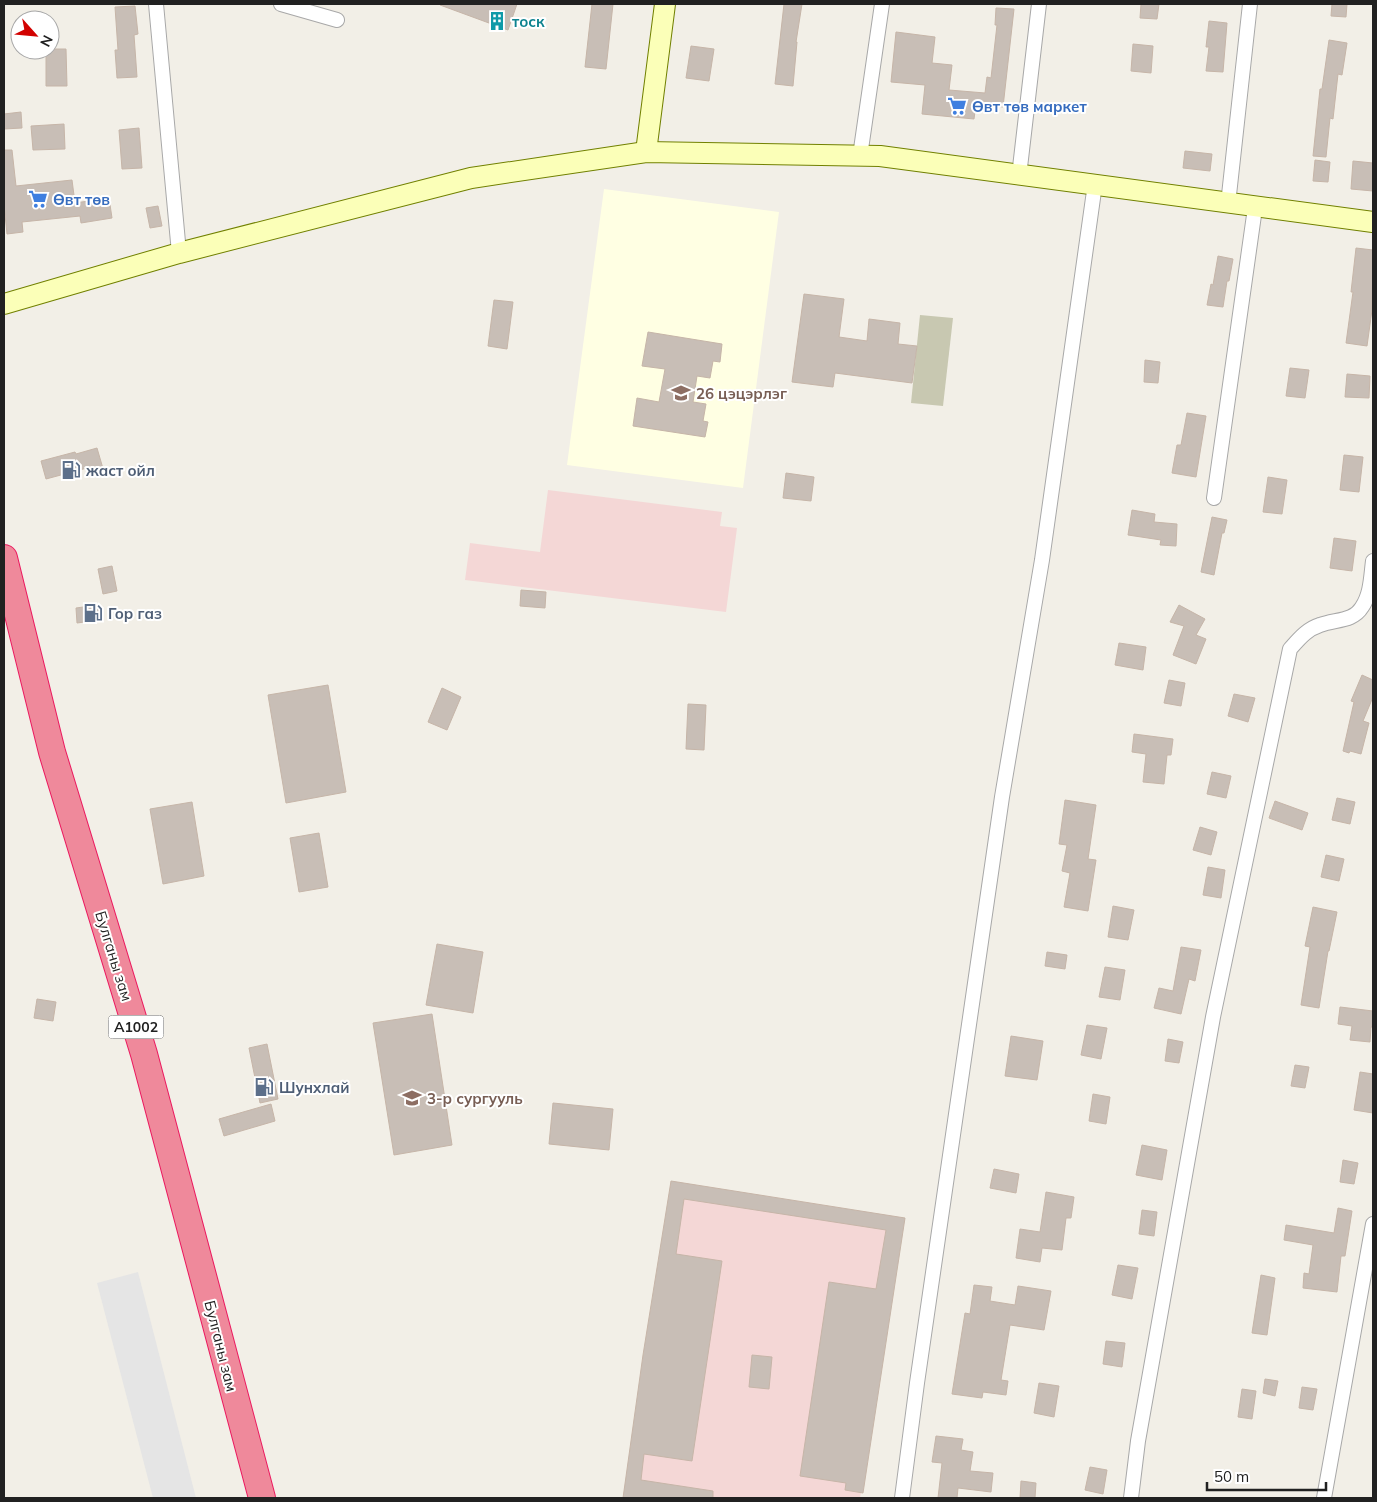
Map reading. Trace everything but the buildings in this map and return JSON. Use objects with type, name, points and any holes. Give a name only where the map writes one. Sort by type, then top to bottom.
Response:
[{"type":"highway","name":"Булганы зам","points":[[4,558],[52,752],[144,1054],[262,1498]]},
{"type":"main road","points":[[646,152],[665,4]]},
{"type":"main road","points":[[4,304],[179,253],[470,178],[646,152],[880,156],[1019,176],[1095,184],[1255,208],[1373,222]]},
{"type":"street","points":[[156,4],[179,253]]},
{"type":"street","points":[[281,4],[337,20]]},
{"type":"street","points":[[860,156],[882,4]]},
{"type":"street","points":[[1019,176],[1039,4]]},
{"type":"street","points":[[1228,204],[1250,4]]},
{"type":"street","points":[[902,1498],[1002,797],[1042,560],[1095,184]]},
{"type":"street","points":[[1214,498],[1255,208]]},
{"type":"street","points":[[1130,1498],[1138,1441],[1213,1017],[1290,649],[1303,634],[1320,625],[1350,619],[1362,608],[1369,591],[1373,561]]},
{"type":"street","points":[[1324,1498],[1373,1224]]},
{"type":"shaded area","points":[[604,189],[779,212],[743,488],[567,465]]},
{"type":"shaded area","points":[[920,315],[953,318],[943,406],[911,403]]},
{"type":"shaded area","points":[[548,490],[722,512],[720,526],[737,528],[726,612],[465,580],[470,543],[540,552]]},
{"type":"shaded area","points":[[671,1181],[905,1218],[860,1498],[623,1498]]},
{"type":"shaded area","points":[[138,1272],[196,1498],[153,1498],[97,1283]]},
{"type":"place","name":"тоск","points":[[497,21]]},
{"type":"place","name":"Өвт төв маркет","points":[[957,106]]},
{"type":"place","name":"Өвт төв","points":[[38,199]]},
{"type":"place","name":"26 цэцэрлэг","points":[[681,393]]},
{"type":"place","name":"жаст ойл","points":[[71,470]]},
{"type":"place","name":"Гор газ","points":[[93,613]]},
{"type":"place","name":"Шунхлай","points":[[264,1087]]},
{"type":"place","name":"3-р сургууль","points":[[412,1098]]}]
